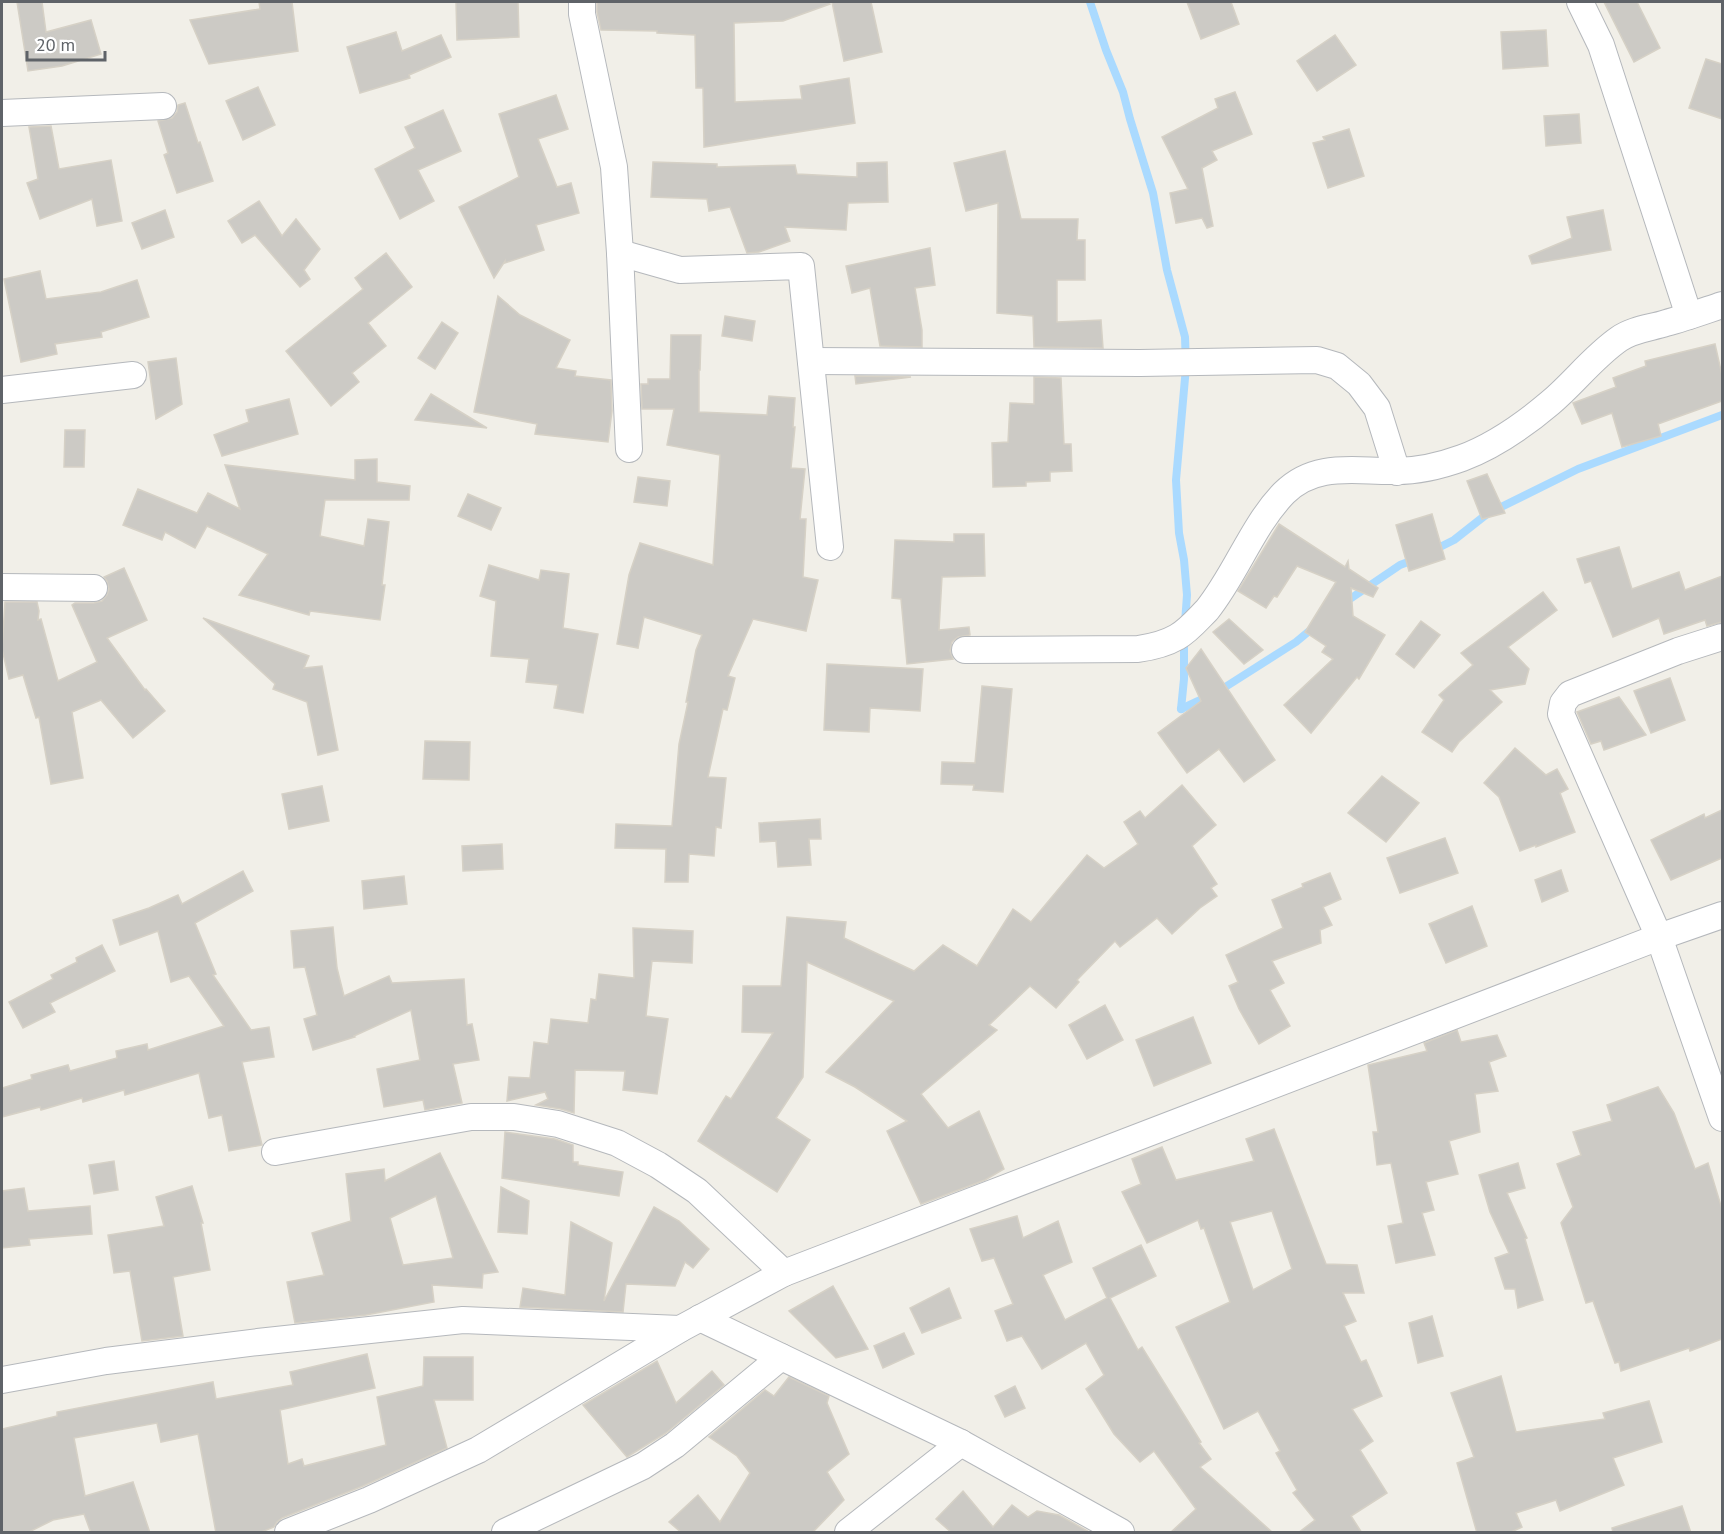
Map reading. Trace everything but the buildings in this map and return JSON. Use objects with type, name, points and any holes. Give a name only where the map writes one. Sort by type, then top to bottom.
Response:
[{"type":"street","points":[[582,2],[582,14],[614,167],[629,449]]},
{"type":"street","points":[[1580,2],[1600,45],[1689,316]]},
{"type":"street","points":[[2,113],[163,106]]},
{"type":"street","points":[[620,253],[680,270],[801,266],[830,547]]},
{"type":"street","points":[[965,650],[1138,649],[1156,646],[1178,636],[1198,620],[1217,597],[1267,515],[1285,492],[1308,476],[1339,469],[1397,472],[1430,468],[1462,458],[1495,443],[1551,403],[1598,356],[1621,337],[1722,305]]},
{"type":"street","points":[[811,361],[1140,363],[1317,360],[1337,366],[1359,384],[1377,408],[1397,472]]},
{"type":"street","points":[[2,390],[133,375]]},
{"type":"street","points":[[2,587],[94,588]]},
{"type":"street","points":[[1722,637],[1678,651],[1570,694],[1563,703],[1562,714],[1659,937],[1722,1118]]},
{"type":"street","points":[[288,1533],[369,1500],[478,1450],[690,1323],[784,1273],[1659,937],[1722,915]]},
{"type":"street","points":[[275,1152],[471,1117],[514,1117],[558,1124],[616,1143],[658,1165],[696,1191],[784,1273]]},
{"type":"street","points":[[2,1380],[106,1361],[463,1320],[690,1323],[781,1357],[961,1443],[1121,1533]]},
{"type":"street","points":[[505,1533],[644,1466],[675,1445],[781,1357]]},
{"type":"street","points":[[848,1533],[961,1443]]},
{"type":"waterway","points":[[1090,2],[1123,92],[1153,193],[1167,270],[1185,337],[1186,367],[1176,480],[1179,533],[1187,595],[1185,623]]},
{"type":"waterway","points":[[1434,550],[1454,540],[1487,514],[1578,469],[1722,415]]},
{"type":"waterway","points":[[1344,603],[1400,565],[1416,559]]},
{"type":"waterway","points":[[1219,691],[1296,642],[1314,627]]},
{"type":"waterway","points":[[1181,709],[1184,638]]},
{"type":"waterway","points":[[1181,709],[1209,696]]}]
